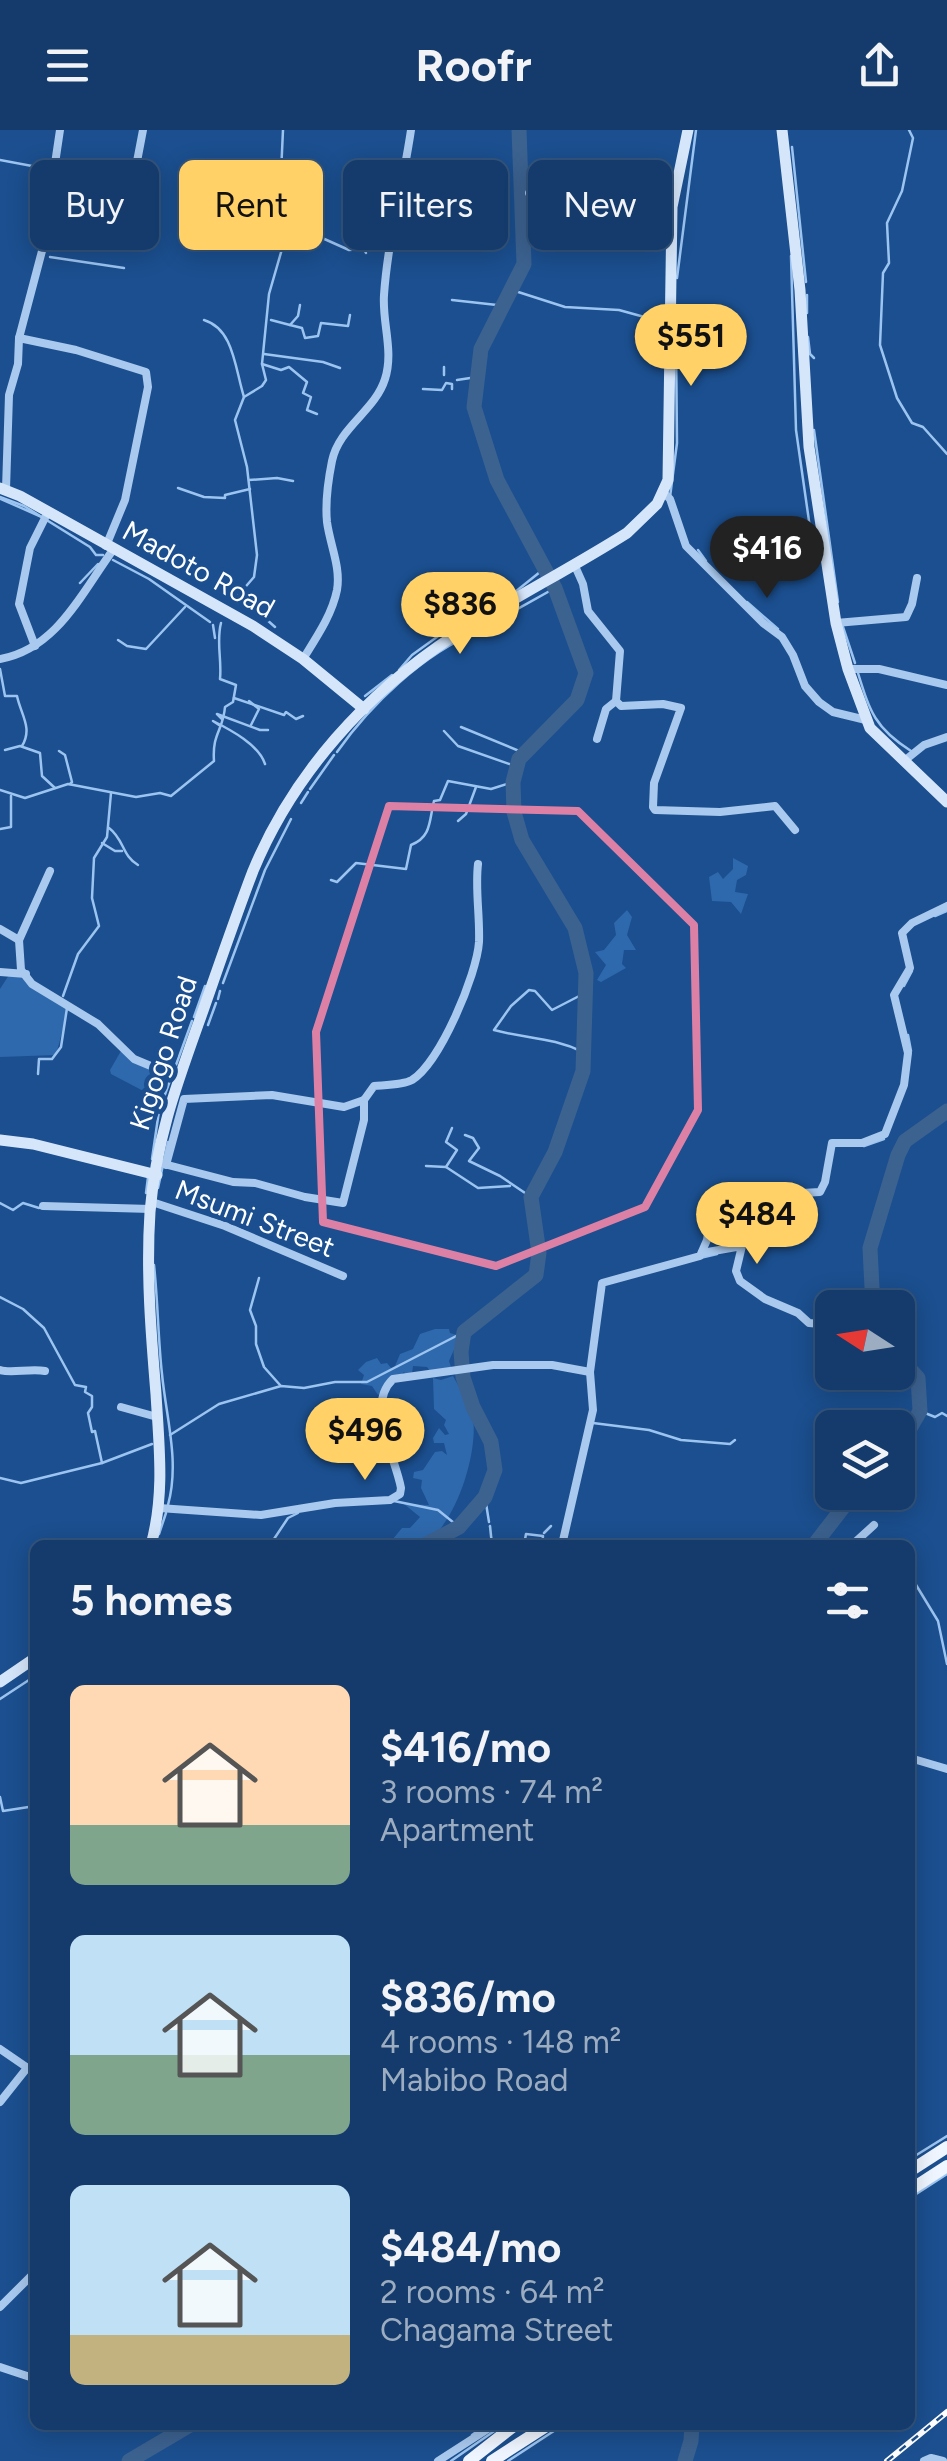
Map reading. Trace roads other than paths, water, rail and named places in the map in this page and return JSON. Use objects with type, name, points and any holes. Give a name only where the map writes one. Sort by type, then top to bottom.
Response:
[{"type":"main road","points":[[672,206],[688,130]]},
{"type":"main road","points":[[782,130],[800,290],[809,447],[836,622],[866,720],[947,802]]},
{"type":"main road","points":[[664,492],[671,442],[672,250]]},
{"type":"main road","name":"Madoto Road","points":[[3,489],[253,626],[303,659],[364,709]]},
{"type":"main road","name":"Kigogo Road","points":[[152,1540],[162,1467],[148,1279],[151,1205],[181,1072],[267,837],[319,756],[364,709],[441,645],[627,533],[664,492]]},
{"type":"main road","points":[[0,1140],[33,1144],[156,1175]]},
{"type":"main road","points":[[0,1682],[30,1661]]},
{"type":"main road","points":[[915,2168],[947,2147]]},
{"type":"main road","points":[[915,2187],[947,2166]]},
{"type":"main road","points":[[469,2461],[509,2430]]},
{"type":"main road","points":[[492,2461],[540,2430]]},
{"type":"street","points":[[56,160],[60,130]]},
{"type":"street","points":[[138,160],[143,130]]},
{"type":"street","points":[[303,659],[324,624],[337,588],[338,571],[326,510],[334,455],[351,426],[377,399],[389,363],[384,310],[386,269],[411,130]]},
{"type":"street","points":[[3,489],[4,405],[18,364],[19,338],[42,250]]},
{"type":"street","points":[[0,659],[20,655],[35,646],[82,598],[109,548],[125,500],[148,386],[146,372],[76,350],[19,338]]},
{"type":"street","points":[[664,492],[686,546],[782,637],[810,693],[833,712],[866,720]]},
{"type":"street","points":[[35,646],[19,604],[30,548],[48,512]]},
{"type":"street","points":[[570,568],[583,584],[588,610],[620,652],[616,702],[606,710],[597,738]]},
{"type":"street","points":[[836,622],[906,617],[918,578]]},
{"type":"street","points":[[848,669],[879,668],[947,685]]},
{"type":"street","points":[[616,702],[621,706],[663,704],[681,708],[654,783],[651,804],[655,810],[720,812],[775,806],[794,830]]},
{"type":"street","points":[[904,761],[924,745],[947,737]]},
{"type":"street","points":[[178,1098],[272,1095],[336,1107],[351,1106],[364,1100],[374,1086],[412,1080],[438,1052],[475,966],[479,945],[475,888],[478,864]]},
{"type":"street","points":[[50,870],[19,940],[21,970],[32,984],[98,1024],[134,1059],[158,1069],[181,1072]]},
{"type":"street","points":[[701,1254],[713,1198],[820,1192],[832,1142],[862,1143],[885,1134],[904,1085],[908,1053],[894,995],[910,968],[902,933],[947,906]]},
{"type":"street","points":[[0,929],[19,940]]},
{"type":"street","points":[[0,972],[26,974]]},
{"type":"street","points":[[160,1162],[233,1182],[255,1182],[343,1202],[366,1107],[364,1100]]},
{"type":"street","name":"Msumi Street","points":[[43,1206],[151,1205],[225,1226],[343,1276]]},
{"type":"street","points":[[563,1540],[592,1410],[590,1372],[602,1284],[701,1254],[742,1246],[736,1271],[740,1281],[815,1323]]},
{"type":"street","points":[[159,1508],[261,1515],[396,1498],[400,1494],[398,1473],[380,1408],[388,1382],[400,1376],[471,1367],[552,1365],[590,1372]]},
{"type":"street","points":[[0,1370],[44,1370]]},
{"type":"street","points":[[121,1407],[157,1416]]},
{"type":"street","points":[[857,1540],[874,1524]]},
{"type":"street","points":[[915,1759],[947,1769]]},
{"type":"street","points":[[0,2049],[30,2070]]},
{"type":"street","points":[[0,2102],[30,2072]]},
{"type":"street","points":[[0,2307],[30,2277]]},
{"type":"street","points":[[0,2367],[30,2377]]},
{"type":"street","points":[[438,2461],[486,2430]]},
{"type":"street","points":[[928,2460],[943,2461]]},
{"type":"waterway","points":[[234,600],[254,577],[257,555],[247,467],[235,420],[244,397],[266,380],[262,364],[269,294],[282,249],[283,130]]},
{"type":"waterway","points":[[434,1540],[459,1527],[485,1497],[495,1470],[491,1442],[463,1377],[464,1332],[536,1275],[539,1253],[531,1197],[555,1152],[583,1071],[586,973],[575,928],[522,840],[514,812],[513,782],[519,759],[577,700],[586,673],[555,588],[497,480],[474,407],[481,349],[524,264],[519,130]]},
{"type":"waterway","points":[[677,278],[696,130]]},
{"type":"waterway","points":[[909,130],[913,138],[902,191],[887,223],[889,263],[883,273],[880,345],[897,398],[912,423],[923,427],[947,454]]},
{"type":"waterway","points":[[792,147],[806,282]]},
{"type":"waterway","points":[[0,160],[30,166]]},
{"type":"waterway","points":[[323,238],[349,250],[364,249],[366,253]]},
{"type":"waterway","points":[[791,256],[796,430],[813,549]]},
{"type":"waterway","points":[[50,257],[124,268]]},
{"type":"waterway","points":[[512,290],[565,307],[619,310],[648,318]]},
{"type":"waterway","points":[[807,295],[807,313]]},
{"type":"waterway","points":[[452,300],[506,306]]},
{"type":"waterway","points":[[271,320],[290,325],[298,316],[300,305]]},
{"type":"waterway","points":[[290,325],[302,328],[305,338],[318,336],[321,323],[348,326],[350,315]]},
{"type":"waterway","points":[[204,320],[222,332],[227,341],[244,397]]},
{"type":"waterway","points":[[808,337],[814,358]]},
{"type":"waterway","points":[[670,497],[677,443],[676,341]]},
{"type":"waterway","points":[[264,354],[340,368]]},
{"type":"waterway","points":[[262,364],[281,370],[289,367],[307,382],[303,393],[311,397],[307,410],[317,414]]},
{"type":"waterway","points":[[444,367],[444,375]]},
{"type":"waterway","points":[[457,380],[477,377]]},
{"type":"waterway","points":[[423,389],[442,390],[446,383],[452,384],[452,389]]},
{"type":"waterway","points":[[814,430],[838,602]]},
{"type":"waterway","points":[[249,480],[293,481]]},
{"type":"waterway","points":[[178,488],[204,497],[225,498],[250,489]]},
{"type":"waterway","points":[[0,497],[24,506],[90,547],[96,555],[103,555]]},
{"type":"waterway","points":[[1,499],[44,518]]},
{"type":"waterway","points":[[698,550],[706,561]]},
{"type":"waterway","points":[[113,560],[149,579],[210,622]]},
{"type":"waterway","points":[[80,583],[98,564]]},
{"type":"waterway","points":[[462,620],[515,592],[545,568]]},
{"type":"waterway","points":[[496,621],[555,588]]},
{"type":"waterway","points":[[239,595],[275,627]]},
{"type":"waterway","points":[[747,602],[778,629]]},
{"type":"waterway","points":[[118,640],[146,649],[185,607]]},
{"type":"waterway","points":[[399,670],[412,655],[459,621]]},
{"type":"waterway","points":[[0,790],[25,798],[68,784],[136,797],[160,793],[171,796],[214,761],[225,707],[233,702],[236,685],[220,679],[221,623]]},
{"type":"waterway","points":[[482,629],[493,623]]},
{"type":"waterway","points":[[842,624],[855,663]]},
{"type":"waterway","points":[[213,625],[215,638]]},
{"type":"waterway","points":[[337,752],[399,682],[437,653],[477,632]]},
{"type":"waterway","points":[[0,669],[5,696],[17,696],[25,721],[22,746]]},
{"type":"waterway","points":[[858,673],[876,718],[889,735],[911,751]]},
{"type":"waterway","points":[[365,696],[392,675]]},
{"type":"waterway","points":[[234,698],[284,715],[286,712],[296,719],[303,716]]},
{"type":"waterway","points":[[249,701],[259,709],[251,725]]},
{"type":"waterway","points":[[222,719],[217,714],[268,730]]},
{"type":"waterway","points":[[219,725],[213,721],[251,744],[265,764]]},
{"type":"waterway","points":[[461,727],[524,753]]},
{"type":"waterway","points":[[444,731],[458,746],[515,766]]},
{"type":"waterway","points":[[5,750],[20,746],[40,753],[42,776],[55,788]]},
{"type":"waterway","points":[[59,751],[65,755],[70,784]]},
{"type":"waterway","points":[[310,789],[334,755]]},
{"type":"waterway","points":[[331,880],[337,882],[356,863],[406,869],[411,845],[426,833],[434,801],[440,800],[448,781],[491,789],[513,782]]},
{"type":"waterway","points":[[458,821],[466,814],[476,787]]},
{"type":"waterway","points":[[301,803],[308,792]]},
{"type":"waterway","points":[[63,996],[78,954],[99,926],[92,898],[94,858],[107,837],[111,793]]},
{"type":"waterway","points":[[0,829],[11,827],[11,796]]},
{"type":"waterway","points":[[223,983],[265,870],[291,819]]},
{"type":"waterway","points":[[109,828],[138,865]]},
{"type":"waterway","points":[[102,843],[122,851]]},
{"type":"waterway","points":[[935,916],[947,911]]},
{"type":"waterway","points":[[904,986],[912,971]]},
{"type":"waterway","points":[[194,1017],[205,986]]},
{"type":"waterway","points":[[583,1052],[494,1030],[511,1006],[529,990],[535,991],[552,1010],[585,993]]},
{"type":"waterway","points":[[218,999],[220,991]]},
{"type":"waterway","points":[[208,1025],[216,1003]]},
{"type":"waterway","points":[[38,1074],[39,1059],[52,1059],[61,1047],[67,1008]]},
{"type":"waterway","points":[[176,1065],[192,1021]]},
{"type":"waterway","points":[[908,1035],[911,1051]]},
{"type":"waterway","points":[[152,1159],[159,1111],[172,1075]]},
{"type":"waterway","points":[[872,1290],[870,1248],[898,1155],[905,1141],[947,1111]]},
{"type":"waterway","points":[[446,1167],[457,1150],[446,1142],[452,1128]]},
{"type":"waterway","points":[[465,1135],[473,1138],[479,1148],[469,1161],[531,1197]]},
{"type":"waterway","points":[[864,1146],[884,1139]]},
{"type":"waterway","points":[[158,1188],[168,1142]]},
{"type":"waterway","points":[[426,1166],[446,1167],[478,1188],[510,1186]]},
{"type":"waterway","points":[[146,1193],[148,1177]]},
{"type":"waterway","points":[[0,1203],[13,1210],[23,1203],[39,1208]]},
{"type":"waterway","points":[[700,1258],[717,1254]]},
{"type":"waterway","points":[[154,1265],[173,1472],[168,1505]]},
{"type":"waterway","points":[[259,1278],[250,1310],[256,1326],[256,1344],[264,1367],[280,1385]]},
{"type":"waterway","points":[[0,1297],[23,1309],[44,1328],[75,1385],[86,1387],[85,1392],[92,1396],[88,1413],[102,1463]]},
{"type":"waterway","points":[[170,1435],[219,1404],[281,1386],[304,1388],[335,1382],[367,1382],[464,1332]]},
{"type":"waterway","points":[[915,1375],[920,1411],[915,1420]]},
{"type":"waterway","points":[[920,1411],[935,1417],[942,1413],[947,1416]]},
{"type":"waterway","points":[[593,1423],[649,1430],[681,1440],[730,1444],[735,1440]]},
{"type":"waterway","points":[[0,1478],[21,1483],[102,1463],[152,1444]]},
{"type":"waterway","points":[[485,1497],[489,1522]]},
{"type":"waterway","points":[[394,1501],[438,1510],[459,1527]]},
{"type":"waterway","points":[[818,1540],[841,1510]]},
{"type":"waterway","points":[[159,1534],[166,1513]]},
{"type":"waterway","points":[[273,1540],[288,1518],[298,1513]]},
{"type":"waterway","points":[[490,1526],[491,1540]]},
{"type":"waterway","points":[[544,1533],[551,1526]]},
{"type":"waterway","points":[[525,1540],[526,1534],[543,1536],[543,1540]]},
{"type":"waterway","points":[[915,1583],[938,1621],[947,1664]]},
{"type":"waterway","points":[[0,1699],[30,1679]]},
{"type":"waterway","points":[[0,1797],[3,1811],[30,1807]]},
{"type":"waterway","points":[[915,2156],[947,2136]]},
{"type":"waterway","points":[[915,2195],[947,2174]]},
{"type":"waterway","points":[[129,2461],[182,2430]]},
{"type":"waterway","points":[[472,2435],[479,2430]]},
{"type":"waterway","points":[[451,2461],[496,2430]]},
{"type":"waterway","points":[[508,2461],[555,2430]]},
{"type":"waterway","points":[[685,2461],[692,2430]]},
{"type":"railway","points":[[887,2461],[947,2412]]}]
